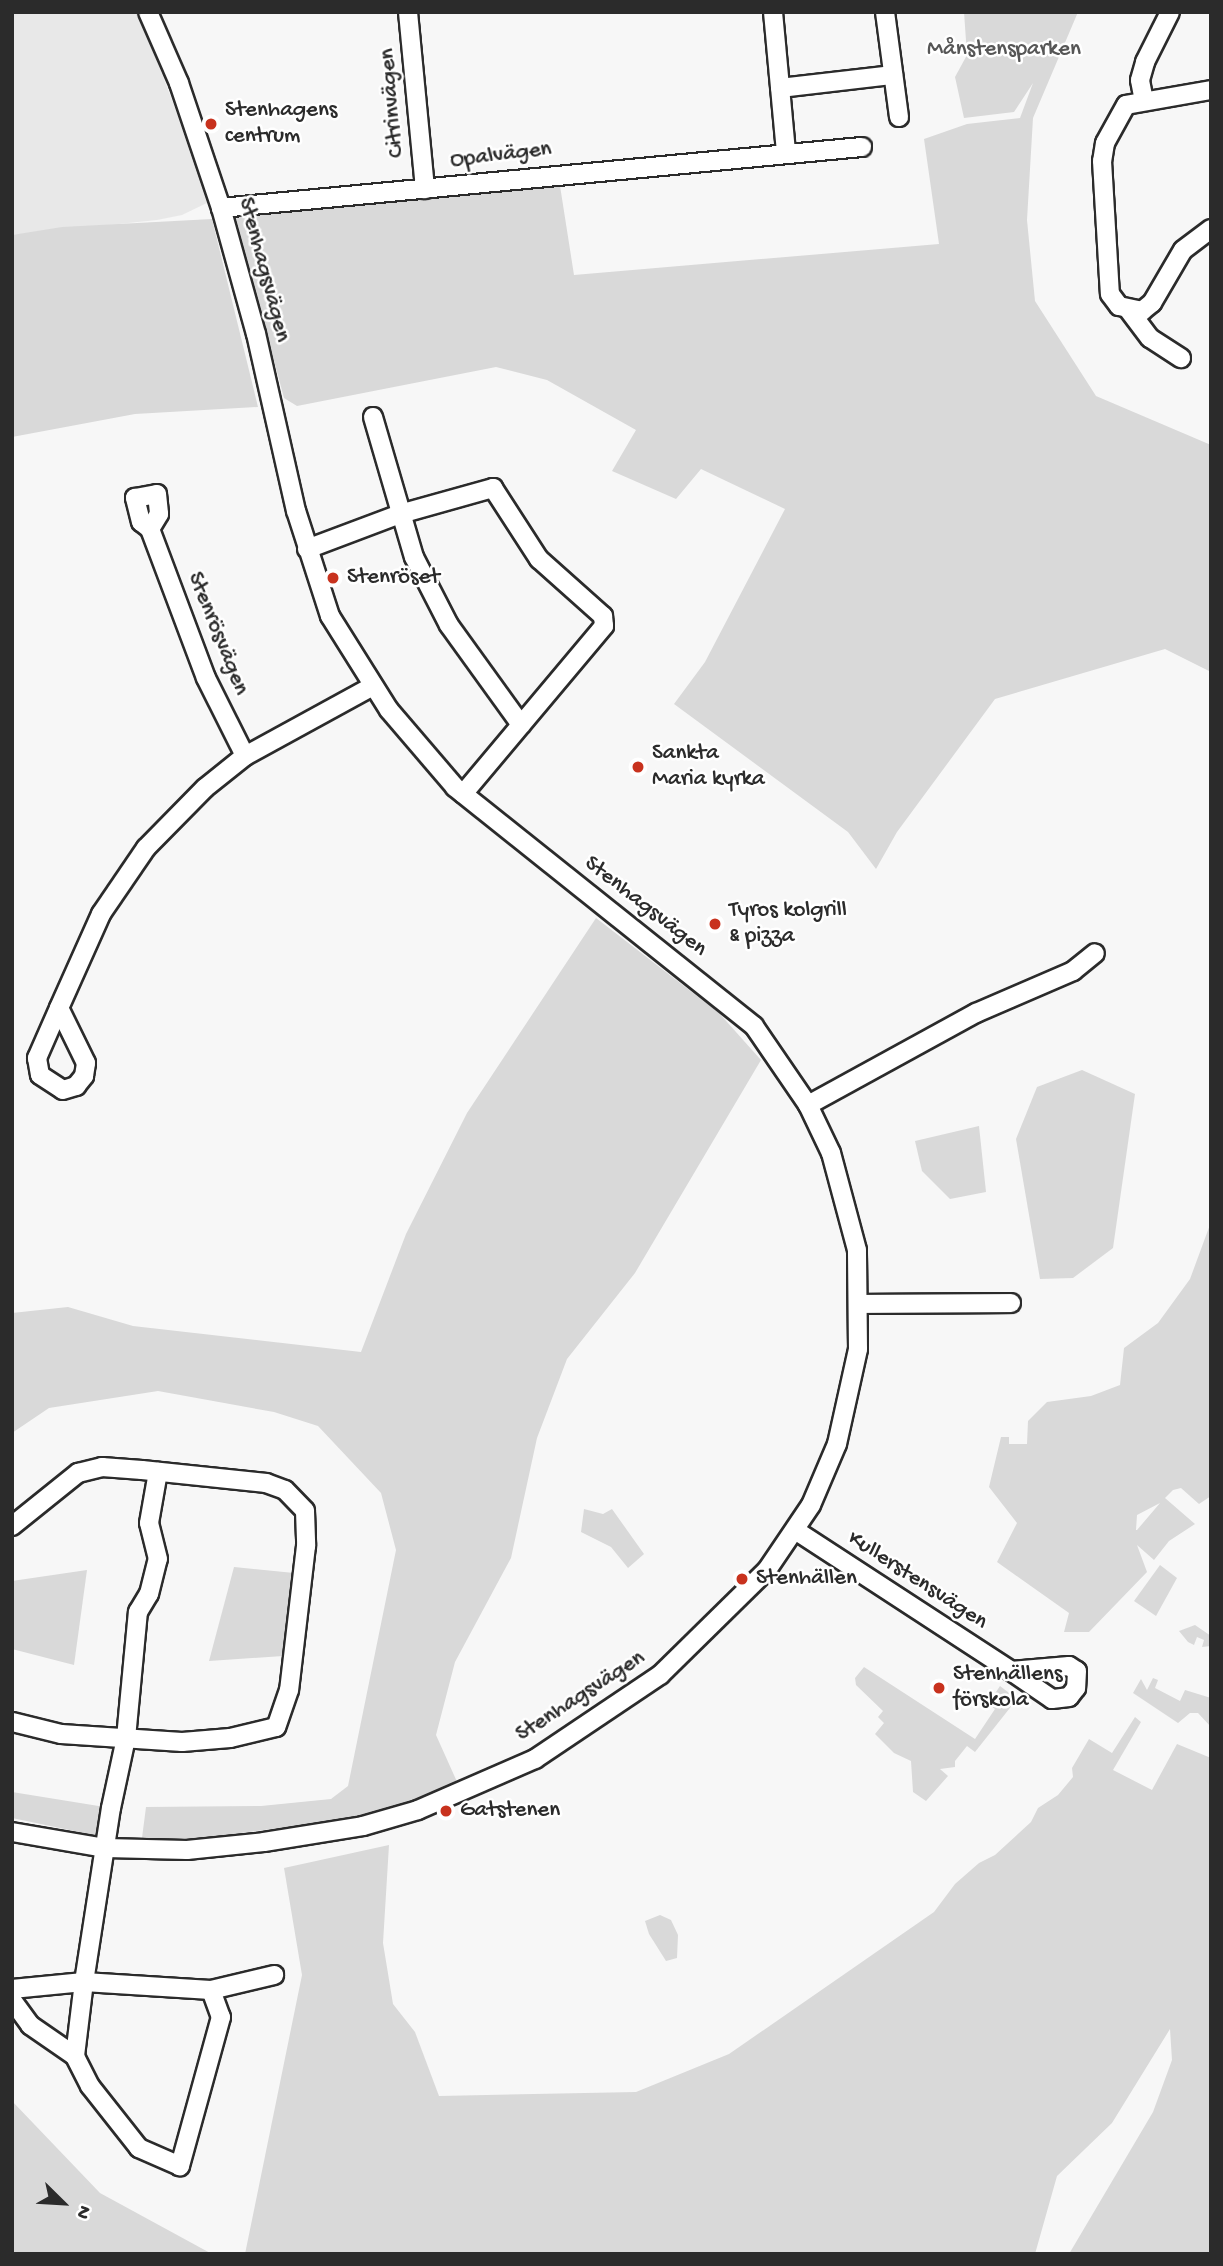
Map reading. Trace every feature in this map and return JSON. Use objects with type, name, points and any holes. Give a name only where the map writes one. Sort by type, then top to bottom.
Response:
[{"type":"street","name":"Stenhagsvägen","points":[[12,1832],[106,1848],[187,1850],[363,1826],[418,1810],[535,1759],[626,1701],[666,1671],[747,1592],[795,1530],[811,1504],[846,1415],[858,1349],[860,1304],[857,1250],[845,1198],[808,1105],[754,1026],[726,1000],[463,794],[428,758],[373,686],[330,616],[307,549],[221,208],[179,83],[148,12]]},
{"type":"street","name":"Citrinvägen","points":[[408,12],[425,189]]},
{"type":"street","points":[[773,12],[786,151]]},
{"type":"street","points":[[885,12],[899,117]]},
{"type":"street","points":[[1144,101],[1140,80],[1145,62],[1170,12]]},
{"type":"street","points":[[780,88],[893,75]]},
{"type":"street","points":[[1181,358],[1150,338],[1128,309],[1110,295],[1102,162],[1105,143],[1126,104],[1211,90]]},
{"type":"street","name":"Opalvägen","points":[[221,208],[786,151],[862,147]]},
{"type":"street","points":[[1128,309],[1142,311],[1152,303],[1184,250],[1211,229]]},
{"type":"street","points":[[373,417],[399,515],[414,557],[449,625],[521,725]]},
{"type":"street","points":[[307,549],[399,515],[493,488],[539,559],[603,616],[604,625],[463,794]]},
{"type":"street","name":"Stenrösvägen","points":[[150,529],[206,678],[245,756]]},
{"type":"street","points":[[59,1008],[101,914],[131,869],[173,817],[245,756],[373,686]]},
{"type":"street","points":[[808,1105],[976,1013],[1073,971],[1095,953]]},
{"type":"street","points":[[860,1304],[1011,1303]]},
{"type":"street","points":[[12,1526],[78,1473],[102,1467],[266,1483],[296,1498],[305,1511],[306,1546],[286,1709],[276,1727],[182,1742],[61,1734],[12,1722]]},
{"type":"street","points":[[75,2056],[84,1982],[126,1738],[138,1612],[149,1594],[158,1559],[149,1523],[158,1472]]},
{"type":"street","name":"Kullerstensvägen","points":[[795,1530],[1012,1671]]},
{"type":"street","points":[[12,1989],[84,1982],[211,1990],[274,1975]]},
{"type":"street","points":[[12,2000],[30,2025],[75,2056],[90,2086],[139,2148],[180,2166],[221,2017],[211,1990]]},
{"type":"shaded area","points":[[12,12],[138,12],[211,201],[182,215],[157,220],[12,235]]},
{"type":"green space","name":"Månstensparken","points":[[964,12],[1078,12],[1033,118],[1027,220],[1035,301],[1096,396],[1211,445],[1211,672],[1165,649],[995,699],[897,832],[876,869],[848,832],[674,704],[705,662],[785,509],[701,469],[676,499],[612,471],[636,430],[547,380],[496,367],[297,406],[284,398],[236,219],[245,207],[558,173],[574,275],[939,244],[924,139],[967,124],[1020,118],[1033,83],[1014,112],[964,118],[955,77],[967,55]]},
{"type":"green space","points":[[212,219],[258,407],[135,414],[12,437],[12,235],[62,227]]},
{"type":"green space","points":[[596,918],[719,1013],[761,1060],[635,1273],[567,1359],[537,1438],[511,1558],[455,1662],[436,1735],[458,1784],[395,1807],[333,1821],[195,1839],[142,1838],[146,1807],[261,1806],[331,1799],[348,1786],[396,1550],[381,1493],[318,1426],[274,1412],[158,1391],[49,1408],[12,1433],[12,1313],[68,1307],[133,1326],[361,1352],[406,1234],[467,1113]]},
{"type":"green space","points":[[1082,1070],[1135,1094],[1113,1248],[1073,1278],[1040,1279],[1016,1139],[1037,1087]]},
{"type":"green space","points":[[979,1126],[986,1192],[950,1199],[922,1171],[915,1141]]},
{"type":"green space","points":[[1211,1222],[1211,1496],[1199,1504],[1181,1488],[1173,1490],[1165,1498],[1195,1524],[1169,1541],[1154,1560],[1137,1545],[1147,1572],[1089,1632],[1064,1632],[1069,1613],[997,1562],[1017,1523],[989,1487],[1001,1437],[1009,1437],[1009,1444],[1027,1444],[1028,1421],[1047,1402],[1091,1396],[1120,1385],[1124,1348],[1158,1323],[1190,1279]],"holes":[[[1160,1503],[1137,1530],[1137,1515]]]},
{"type":"green space","points":[[584,1509],[603,1514],[612,1509],[644,1554],[628,1568],[611,1547],[581,1532]]},
{"type":"green space","points":[[1160,1565],[1177,1578],[1156,1616],[1134,1601]]},
{"type":"green space","points":[[234,1567],[294,1573],[283,1656],[209,1661]]},
{"type":"green space","points":[[87,1570],[74,1665],[12,1649],[12,1581]]},
{"type":"green space","points":[[1195,1625],[1211,1636],[1211,1646],[1202,1647],[1204,1640],[1197,1637],[1194,1645],[1179,1631]]},
{"type":"green space","points":[[864,1667],[975,1739],[995,1709],[988,1704],[1000,1686],[1017,1699],[975,1752],[967,1746],[955,1761],[955,1767],[940,1769],[948,1776],[926,1801],[913,1792],[911,1761],[894,1753],[875,1734],[884,1723],[878,1717],[883,1711],[856,1685],[855,1678]]},
{"type":"green space","points":[[1153,1678],[1158,1680],[1155,1688],[1180,1701],[1185,1690],[1211,1698],[1211,1727],[1198,1713],[1190,1713],[1178,1723],[1133,1693],[1141,1679],[1147,1690]]},
{"type":"green space","points":[[1135,1717],[1141,1722],[1113,1770],[1152,1790],[1177,1744],[1211,1758],[1211,2254],[1069,2254],[1153,2112],[1172,2060],[1170,2029],[1112,2123],[1057,2176],[1035,2254],[245,2254],[302,1975],[284,1868],[389,1845],[383,1943],[393,2004],[415,2032],[439,2096],[636,2092],[729,2054],[934,1912],[955,1884],[979,1863],[995,1855],[1031,1822],[1038,1808],[1058,1795],[1073,1777],[1072,1768],[1089,1739],[1112,1753]]},
{"type":"green space","points":[[12,1792],[111,1808],[103,1837],[12,1818]]},
{"type":"green space","points":[[660,1915],[671,1920],[678,1935],[677,1958],[666,1961],[649,1934],[645,1921]]},
{"type":"green space","points":[[12,2101],[100,2193],[212,2254],[12,2254]]},
{"type":"place","name":"Stenhagens centrum","points":[[211,124]]},
{"type":"place","name":"Stenröset","points":[[333,578]]},
{"type":"place","name":"Sankta Maria kyrka","points":[[638,767]]},
{"type":"place","name":"Tyros kolgrill & pizza","points":[[715,924]]},
{"type":"place","name":"Stenhällen","points":[[742,1579]]},
{"type":"place","name":"Stenhällens förskola","points":[[939,1688]]},
{"type":"place","name":"Gatstenen","points":[[446,1811]]}]
